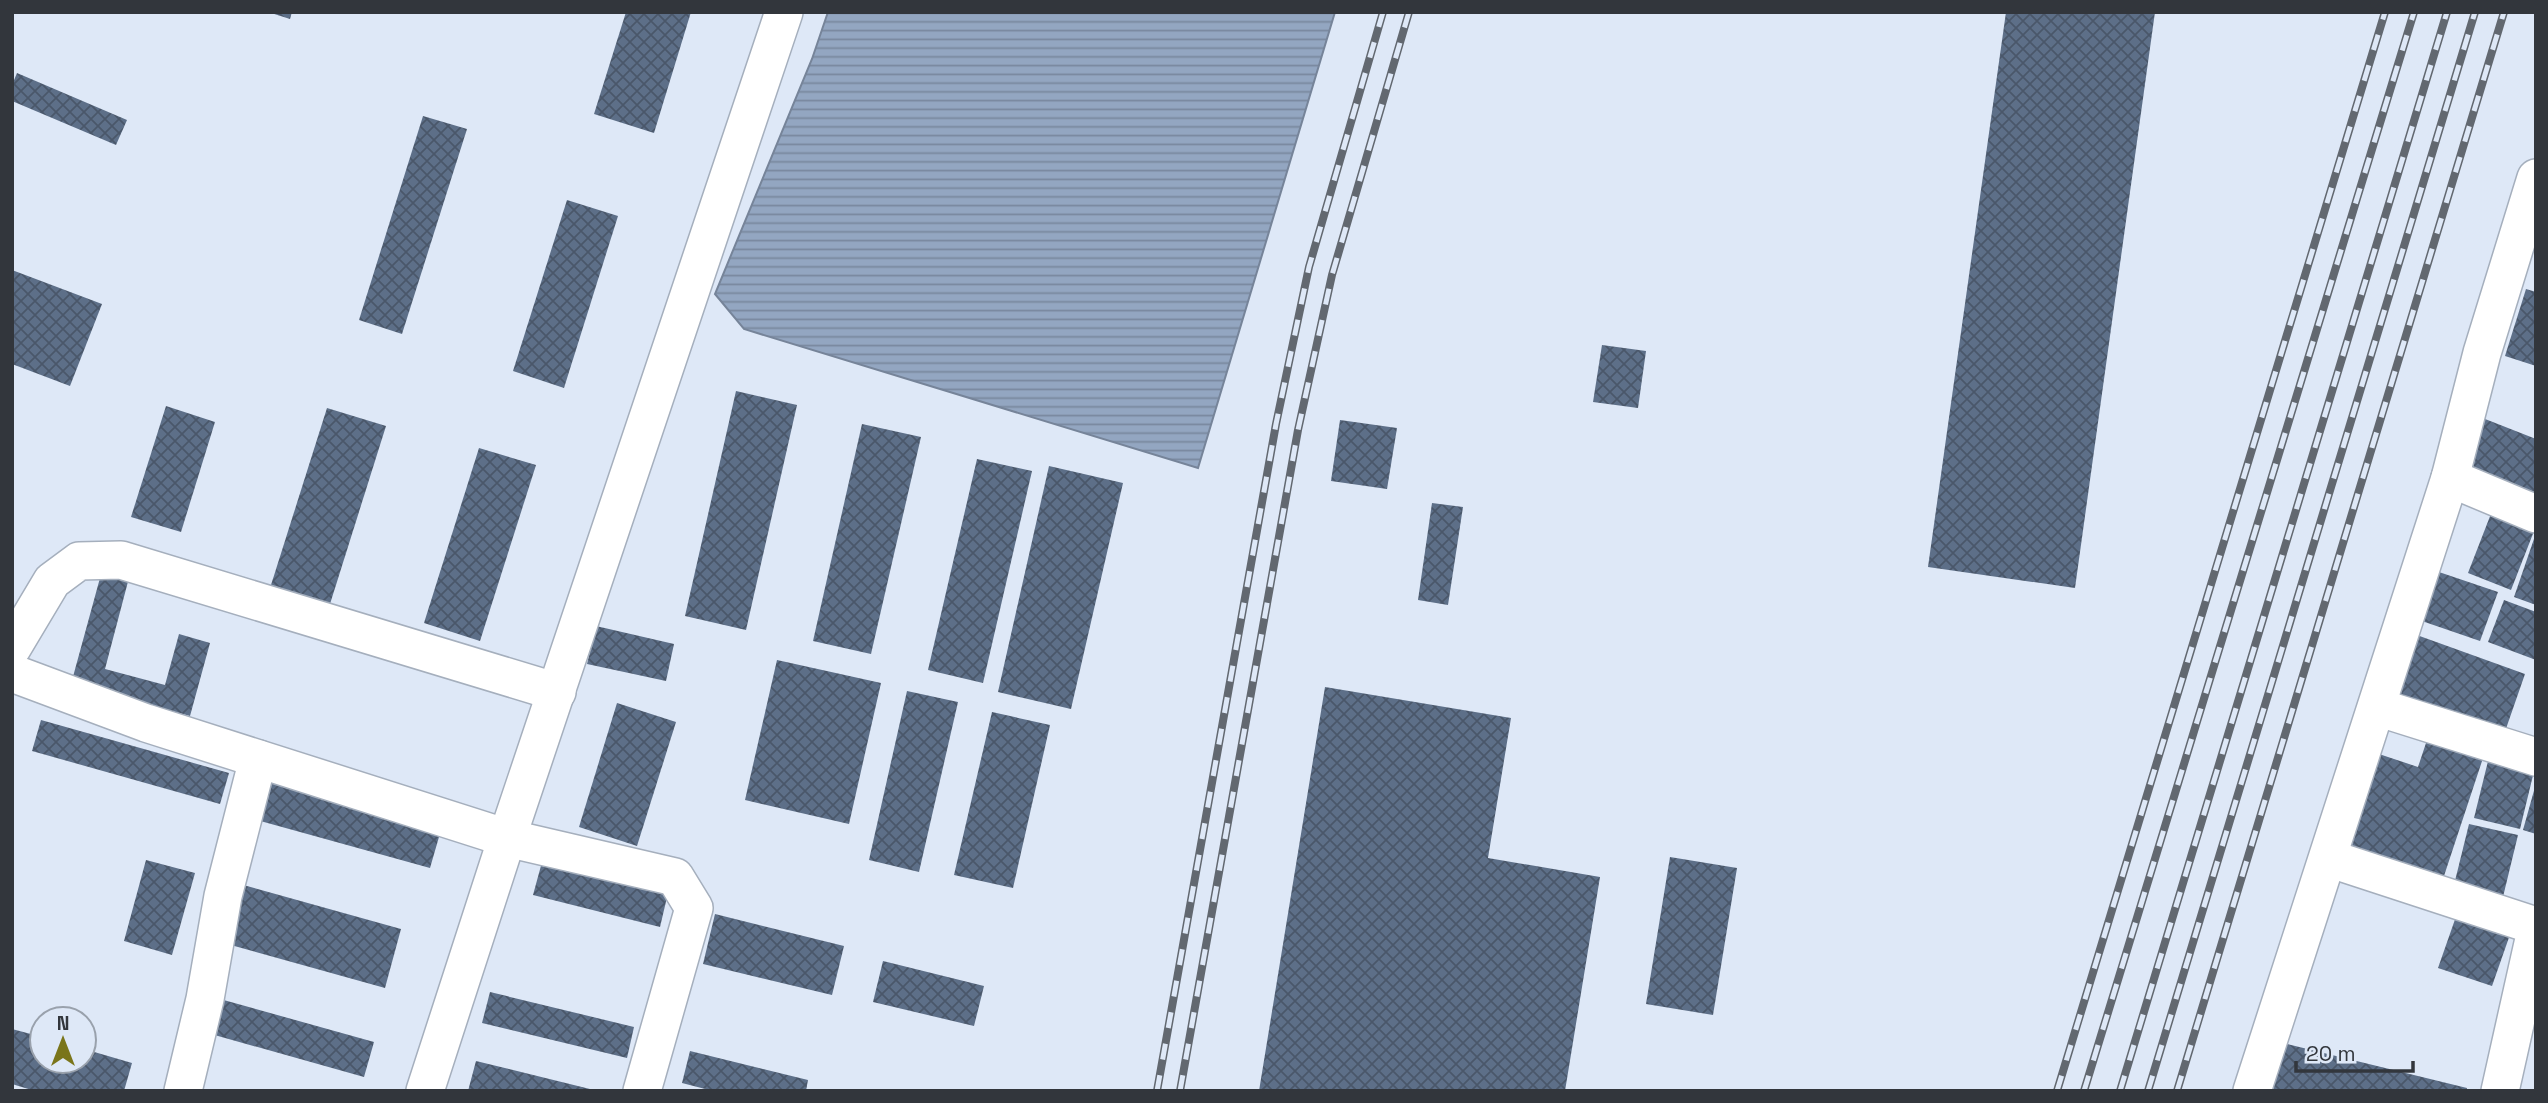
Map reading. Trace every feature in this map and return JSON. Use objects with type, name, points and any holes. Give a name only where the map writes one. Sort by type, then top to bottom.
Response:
[{"type":"street","points":[[425,1091],[784,12]]},
{"type":"street","points":[[2252,1091],[2450,478],[2482,353],[2536,178]]},
{"type":"street","points":[[2450,478],[2536,514]]},
{"type":"street","points":[[12,648],[52,581],[79,561],[121,560],[556,692]]},
{"type":"street","points":[[12,673],[146,723],[507,838],[675,877],[694,908],[642,1091]]},
{"type":"street","points":[[2376,707],[2536,757]]},
{"type":"street","points":[[183,1091],[205,999],[223,896],[258,759]]},
{"type":"street","points":[[2328,858],[2536,928],[2500,1091]]},
{"type":"water","points":[[828,12],[1335,12],[1198,468],[744,329],[715,294],[812,59]]},
{"type":"building","points":[[268,12],[292,12],[290,19]]},
{"type":"building","points":[[626,12],[691,12],[654,133],[594,114]]},
{"type":"building","points":[[2006,12],[2155,12],[2075,588],[1928,567]]},
{"type":"building","points":[[17,73],[127,120],[116,145],[12,101],[12,85]]},
{"type":"building","points":[[423,116],[467,129],[402,334],[359,320]]},
{"type":"building","points":[[567,200],[618,216],[564,388],[513,371]]},
{"type":"building","points":[[12,270],[102,304],[70,386],[12,364]]},
{"type":"building","points":[[2526,289],[2536,292],[2536,366],[2505,356]]},
{"type":"building","points":[[1602,345],[1646,351],[1638,408],[1593,402]]},
{"type":"building","points":[[736,391],[797,405],[746,630],[685,616]]},
{"type":"building","points":[[166,406],[215,422],[181,532],[131,517]]},
{"type":"building","points":[[327,408],[386,426],[330,604],[271,585]]},
{"type":"building","points":[[2480,417],[2536,439],[2536,504],[2458,474]]},
{"type":"building","points":[[1340,420],[1397,428],[1387,489],[1331,481]]},
{"type":"building","points":[[862,424],[921,437],[871,654],[813,641]]},
{"type":"building","points":[[479,448],[536,465],[480,641],[424,623]]},
{"type":"building","points":[[977,459],[1032,471],[983,683],[928,670]]},
{"type":"building","points":[[1049,466],[1123,483],[1071,709],[998,692]]},
{"type":"building","points":[[1432,503],[1463,507],[1448,605],[1418,600]]},
{"type":"building","points":[[2494,506],[2536,526],[2511,590],[2468,573]]},
{"type":"building","points":[[2536,536],[2536,605],[2514,597]]},
{"type":"building","points":[[103,567],[130,574],[105,669],[165,685],[179,634],[210,643],[190,716],[71,684]]},
{"type":"building","points":[[2436,571],[2498,592],[2480,641],[2419,620]]},
{"type":"building","points":[[2504,600],[2536,612],[2536,660],[2488,642]]},
{"type":"building","points":[[596,626],[674,644],[666,681],[587,664]]},
{"type":"building","points":[[2414,634],[2525,674],[2501,743],[2389,703]]},
{"type":"building","points":[[777,660],[881,683],[849,824],[745,800]]},
{"type":"building","points":[[1325,687],[1511,718],[1488,858],[1600,877],[1565,1091],[1259,1091]]},
{"type":"building","points":[[907,691],[958,702],[919,872],[869,860]]},
{"type":"building","points":[[617,703],[676,722],[637,846],[579,827]]},
{"type":"building","points":[[992,712],[1050,725],[1013,888],[954,875]]},
{"type":"building","points":[[41,720],[229,773],[220,804],[32,751]]},
{"type":"building","points":[[2430,731],[2486,749],[2441,885],[2343,853],[2376,753],[2418,767]]},
{"type":"building","points":[[2491,749],[2536,763],[2520,829],[2474,818]]},
{"type":"building","points":[[264,781],[441,830],[430,868],[253,819]]},
{"type":"building","points":[[2536,787],[2536,834],[2523,830]]},
{"type":"building","points":[[2469,824],[2518,835],[2502,901],[2453,889]]},
{"type":"building","points":[[1670,857],[1737,868],[1713,1015],[1646,1004]]},
{"type":"building","points":[[146,860],[195,873],[172,955],[124,941]]},
{"type":"building","points":[[542,862],[668,893],[660,927],[533,895]]},
{"type":"building","points":[[236,883],[401,929],[385,988],[220,942]]},
{"type":"building","points":[[2459,908],[2513,926],[2492,986],[2438,968]]},
{"type":"building","points":[[715,914],[844,946],[832,995],[703,964]]},
{"type":"building","points":[[883,961],[984,986],[974,1026],[873,1002]]},
{"type":"building","points":[[490,992],[634,1027],[627,1058],[482,1023]]},
{"type":"building","points":[[220,999],[374,1042],[364,1077],[211,1034]]},
{"type":"building","points":[[12,1029],[28,1033],[28,1075],[98,1075],[98,1053],[132,1063],[124,1091],[35,1091],[12,1084]]},
{"type":"building","points":[[2283,1043],[2467,1088],[2466,1091],[2270,1091]]},
{"type":"building","points":[[690,1051],[808,1080],[806,1091],[713,1091],[682,1083]]},
{"type":"building","points":[[476,1061],[594,1090],[594,1091],[468,1091]]},
{"type":"railway","points":[[1157,1091],[1276,424],[1309,267],[1383,12]]},
{"type":"railway","points":[[1180,1091],[1298,430],[1332,275],[1409,12]]},
{"type":"railway","points":[[2057,1091],[2385,12]]},
{"type":"railway","points":[[2084,1091],[2414,12]]},
{"type":"railway","points":[[2120,1091],[2447,12]]},
{"type":"railway","points":[[2148,1091],[2475,12]]},
{"type":"railway","points":[[2177,1091],[2504,12]]}]
